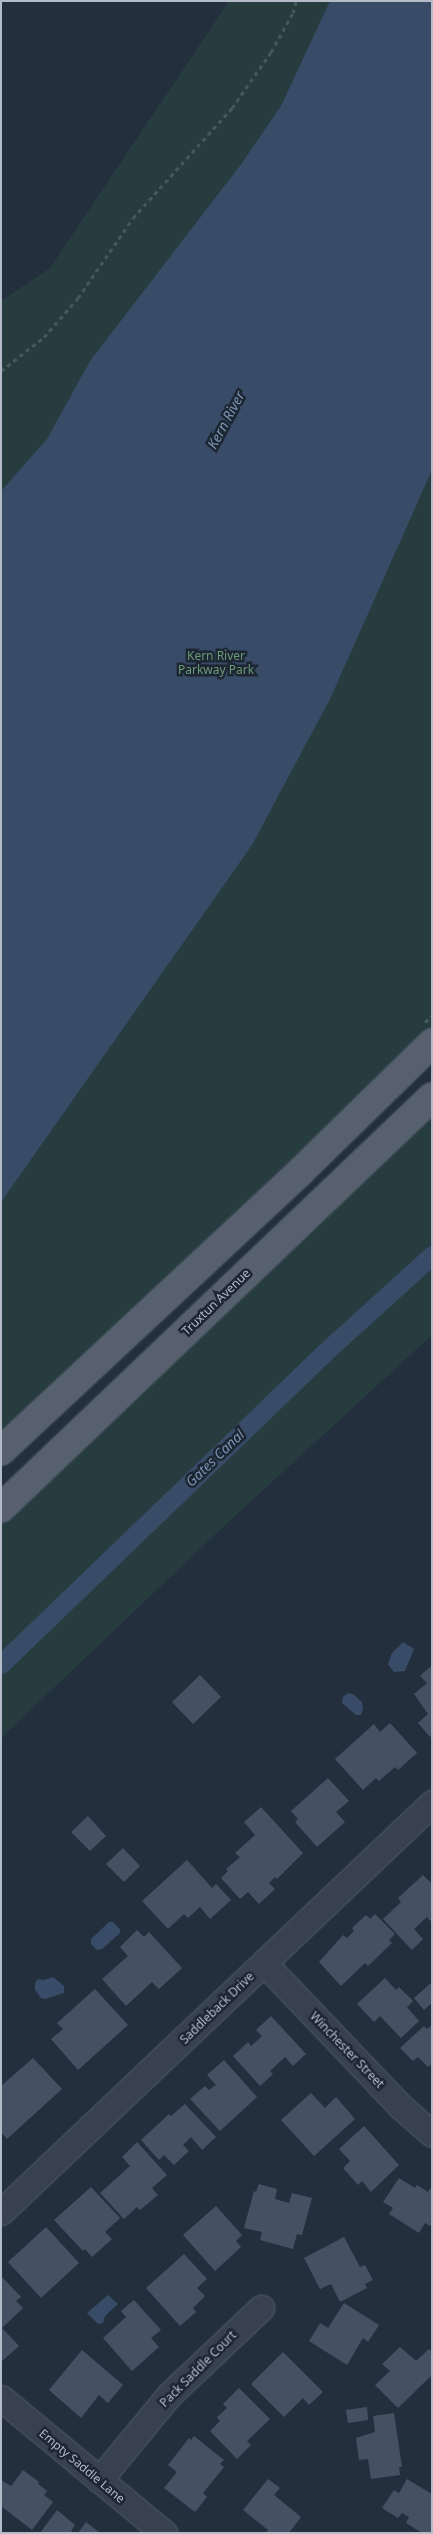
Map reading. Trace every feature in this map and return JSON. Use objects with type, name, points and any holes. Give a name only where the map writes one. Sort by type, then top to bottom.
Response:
[{"type":"main road","points":[[1,1451],[300,1172],[432,1043]]},
{"type":"main road","name":"Truxtun Avenue","points":[[1,1508],[432,1098]]},
{"type":"street","name":"Saddleback Drive","points":[[1,2212],[432,1803]]},
{"type":"street","name":"Winchester Street","points":[[264,1963],[400,2105],[432,2134]]},
{"type":"street","name":"Pack Saddle Court","points":[[99,2480],[170,2395],[261,2308]]},
{"type":"street","name":"Empty Saddle Lane","points":[[1,2398],[164,2533]]},
{"type":"path","points":[[1,371],[44,337],[78,298],[134,218],[232,108],[271,52],[293,13],[296,1]]},
{"type":"green space","name":"Kern River Parkway Park","points":[[229,1],[432,1],[432,1026],[1,1434],[1,301],[50,268]]},
{"type":"green space","points":[[432,1116],[432,1335],[222,1528],[1,1738],[1,1524]]},
{"type":"water","name":"Kern River","points":[[330,1],[432,1],[432,470],[330,699],[252,845],[1,1202],[1,491],[47,439],[90,361],[242,163],[281,106]]},
{"type":"water","points":[[403,1642],[414,1649],[405,1671],[394,1672],[388,1664],[392,1653]]},
{"type":"water","points":[[348,1693],[353,1694],[362,1702],[363,1709],[361,1715],[356,1715],[342,1703],[343,1697]]},
{"type":"water","points":[[109,1922],[113,1922],[120,1929],[120,1933],[102,1949],[97,1950],[91,1944],[91,1939]]},
{"type":"water","points":[[53,1977],[64,1986],[64,1993],[45,1999],[41,1998],[35,1990],[35,1983],[38,1979],[44,1980]]},
{"type":"water","points":[[108,2295],[118,2304],[105,2316],[103,2323],[98,2324],[87,2313]]},
{"type":"building","points":[[432,1665],[432,1735],[430,1737],[418,1723],[428,1714],[414,1694],[427,1683],[420,1676]]},
{"type":"building","points":[[200,1675],[221,1697],[193,1724],[172,1702]]},
{"type":"building","points":[[390,1723],[417,1753],[398,1770],[395,1767],[379,1781],[376,1778],[363,1790],[335,1759],[374,1724],[380,1732]]},
{"type":"building","points":[[328,1778],[349,1801],[336,1812],[345,1822],[317,1847],[295,1822],[298,1819],[291,1811]]},
{"type":"building","points":[[261,1807],[303,1853],[277,1879],[275,1877],[269,1883],[275,1889],[259,1904],[248,1892],[240,1899],[221,1878],[228,1871],[226,1869],[240,1857],[235,1853],[255,1835],[244,1822]]},
{"type":"building","points":[[88,1816],[106,1836],[90,1851],[71,1832]]},
{"type":"building","points":[[123,1848],[140,1866],[124,1882],[106,1864]]},
{"type":"building","points":[[187,1860],[212,1888],[216,1884],[231,1900],[210,1919],[200,1907],[188,1918],[184,1914],[168,1929],[142,1901]]},
{"type":"building","points":[[423,1875],[432,1884],[432,1919],[430,1921],[427,1917],[414,1929],[423,1939],[412,1950],[383,1919],[401,1902],[398,1898]]},
{"type":"building","points":[[375,1914],[395,1934],[389,1940],[392,1943],[368,1966],[365,1963],[341,1986],[319,1962],[343,1935],[347,1938],[354,1931],[352,1928],[366,1915],[370,1919]]},
{"type":"building","points":[[137,1930],[144,1937],[149,1932],[182,1968],[159,1989],[152,1982],[126,2006],[102,1979],[128,1956],[120,1947]]},
{"type":"building","points":[[385,1978],[396,1990],[399,1987],[413,2001],[407,2007],[419,2021],[401,2038],[380,2016],[374,2022],[357,2004]]},
{"type":"building","points":[[432,1982],[432,2003],[424,2010],[414,1998]]},
{"type":"building","points":[[95,1989],[128,2025],[78,2070],[51,2039],[63,2029],[57,2023]]},
{"type":"building","points":[[271,2016],[306,2054],[293,2066],[285,2057],[270,2071],[273,2074],[260,2086],[233,2056],[248,2042],[251,2046],[262,2036],[256,2030]]},
{"type":"building","points":[[432,2025],[432,2064],[428,2067],[418,2057],[413,2061],[400,2048],[424,2026],[427,2029]]},
{"type":"building","points":[[33,2058],[62,2089],[7,2139],[1,2132],[1,2086]]},
{"type":"building","points":[[224,2060],[257,2097],[220,2131],[190,2099],[205,2086],[209,2090],[216,2085],[207,2075]]},
{"type":"building","points":[[311,2093],[325,2108],[336,2097],[355,2119],[314,2156],[281,2120]]},
{"type":"building","points":[[185,2104],[216,2137],[202,2150],[191,2137],[183,2145],[189,2151],[174,2165],[164,2155],[159,2160],[141,2140],[169,2114],[171,2116]]},
{"type":"building","points":[[364,2126],[399,2165],[371,2192],[362,2181],[358,2185],[343,2168],[350,2161],[339,2149]]},
{"type":"building","points":[[137,2142],[167,2175],[152,2188],[158,2195],[140,2210],[137,2207],[124,2219],[100,2193],[130,2166],[122,2157]]},
{"type":"building","points":[[399,2178],[415,2188],[417,2185],[428,2192],[432,2186],[432,2223],[430,2226],[425,2223],[419,2233],[389,2214],[393,2208],[383,2202]]},
{"type":"building","points":[[259,2184],[277,2189],[275,2199],[289,2203],[292,2193],[312,2198],[302,2235],[297,2234],[293,2249],[260,2240],[262,2232],[244,2228],[254,2191],[256,2192]]},
{"type":"building","points":[[91,2187],[120,2218],[105,2232],[112,2239],[92,2257],[85,2249],[83,2251],[54,2220]]},
{"type":"building","points":[[216,2206],[242,2235],[236,2241],[241,2247],[215,2271],[183,2235]]},
{"type":"building","points":[[46,2227],[79,2263],[41,2298],[8,2262]]},
{"type":"building","points":[[344,2237],[360,2267],[365,2265],[373,2280],[365,2284],[367,2288],[340,2302],[331,2284],[320,2289],[304,2258]]},
{"type":"building","points":[[184,2254],[207,2279],[197,2288],[205,2296],[193,2308],[196,2312],[180,2326],[146,2288]]},
{"type":"building","points":[[1,2276],[21,2297],[16,2301],[23,2308],[2,2328],[19,2346],[1,2362]]},
{"type":"building","points":[[134,2300],[161,2330],[151,2338],[159,2347],[132,2371],[103,2338],[126,2317],[121,2311]]},
{"type":"building","points":[[344,2303],[379,2325],[368,2342],[363,2338],[347,2365],[309,2341],[320,2323],[328,2328]]},
{"type":"building","points":[[400,2347],[416,2361],[429,2349],[432,2352],[432,2375],[398,2408],[375,2385],[390,2371],[382,2364]]},
{"type":"building","points":[[82,2350],[123,2385],[108,2403],[99,2395],[81,2418],[49,2390]]},
{"type":"building","points":[[283,2352],[323,2392],[309,2405],[303,2398],[284,2417],[251,2384]]},
{"type":"building","points":[[239,2388],[270,2419],[247,2441],[251,2445],[237,2459],[210,2431],[220,2421],[217,2417],[227,2408],[223,2404]]},
{"type":"building","points":[[367,2407],[368,2420],[348,2423],[346,2410]]},
{"type":"building","points":[[394,2413],[402,2467],[399,2467],[400,2475],[371,2479],[368,2459],[359,2460],[356,2438],[375,2432],[373,2416]]},
{"type":"building","points":[[194,2436],[224,2460],[220,2464],[224,2467],[203,2493],[207,2497],[195,2512],[164,2488],[177,2472],[168,2465],[189,2438],[191,2440]]},
{"type":"building","points":[[23,2470],[39,2482],[38,2484],[47,2491],[44,2495],[53,2502],[32,2530],[1,2506],[1,2480],[11,2486]]},
{"type":"building","points":[[268,2479],[280,2488],[274,2495],[301,2517],[289,2533],[266,2533],[268,2530],[243,2510]]},
{"type":"building","points":[[407,2479],[432,2494],[432,2531],[429,2533],[422,2533],[406,2523],[409,2517],[402,2513],[398,2518],[382,2508],[394,2490],[399,2493]]},
{"type":"building","points":[[57,2510],[75,2525],[71,2531],[74,2533],[40,2533]]},
{"type":"building","points":[[86,2522],[100,2533],[78,2533]]},
{"type":"waterway","name":"Gates Canal","points":[[1,1664],[325,1352],[432,1255]]}]
